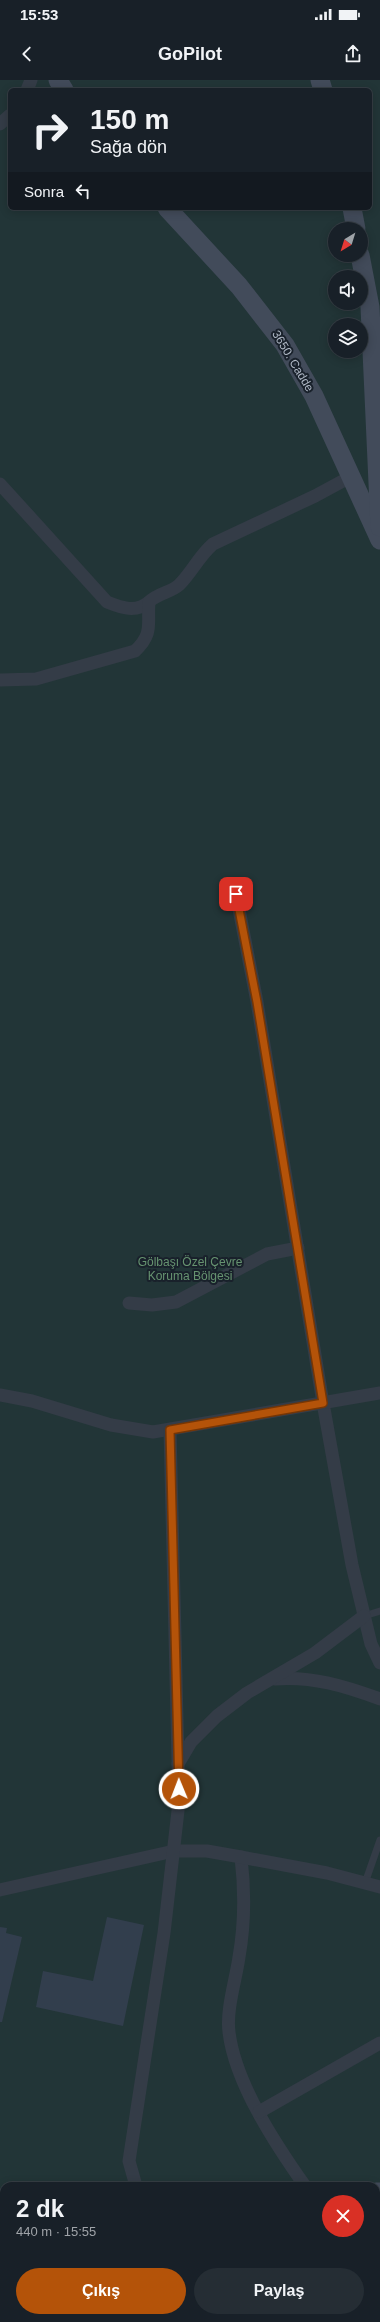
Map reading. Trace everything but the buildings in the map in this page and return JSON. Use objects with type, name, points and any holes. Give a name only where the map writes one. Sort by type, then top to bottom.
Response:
[{"type":"street","points":[[0,124],[8,117]]},
{"type":"street","name":"3650. Cadde","points":[[169,210],[239,286],[285,345],[314,396],[352,476],[380,540]]},
{"type":"street","points":[[352,210],[355,222]]},
{"type":"street","points":[[361,262],[370,307],[380,528]]},
{"type":"street","points":[[0,484],[106,602],[120,608],[136,609],[143,607],[158,594],[178,586],[201,554],[213,544],[315,496],[352,476]]},
{"type":"street","points":[[0,680],[36,679],[135,651],[144,642],[148,633],[150,602]]},
{"type":"street","points":[[236,894],[257,1002],[323,1403],[364,1616],[371,1644],[380,1663]]},
{"type":"street","points":[[129,1303],[152,1305],[176,1302],[267,1254],[298,1248]]},
{"type":"street","points":[[0,1396],[32,1401],[111,1425],[153,1432],[380,1393]]},
{"type":"street","points":[[135,2182],[129,2161],[162,1948],[179,1802],[170,1430]]},
{"type":"street","points":[[178,1764],[191,1742],[217,1716],[247,1693],[315,1653],[364,1616]]},
{"type":"street","points":[[273,1679],[297,1677],[325,1681],[380,1699]]},
{"type":"street","points":[[0,1890],[174,1851],[207,1852],[241,1857],[328,1873],[380,1886]]},
{"type":"street","points":[[241,1857],[245,1914],[229,2031],[236,2060],[259,2112],[279,2150],[302,2182]]},
{"type":"street","points":[[259,2112],[380,2043]]},
{"type":"lane","points":[[364,1616],[380,1611]]},
{"type":"lane","points":[[365,1883],[380,1840]]},
{"type":"green space","name":"Gölbaşı Özel Çevre Koruma Bölgesi","points":[[0,80],[380,80],[380,2182],[0,2182]]},
{"type":"route","points":[[179,1789],[170,1430],[323,1403],[257,1002],[236,894]]}]
